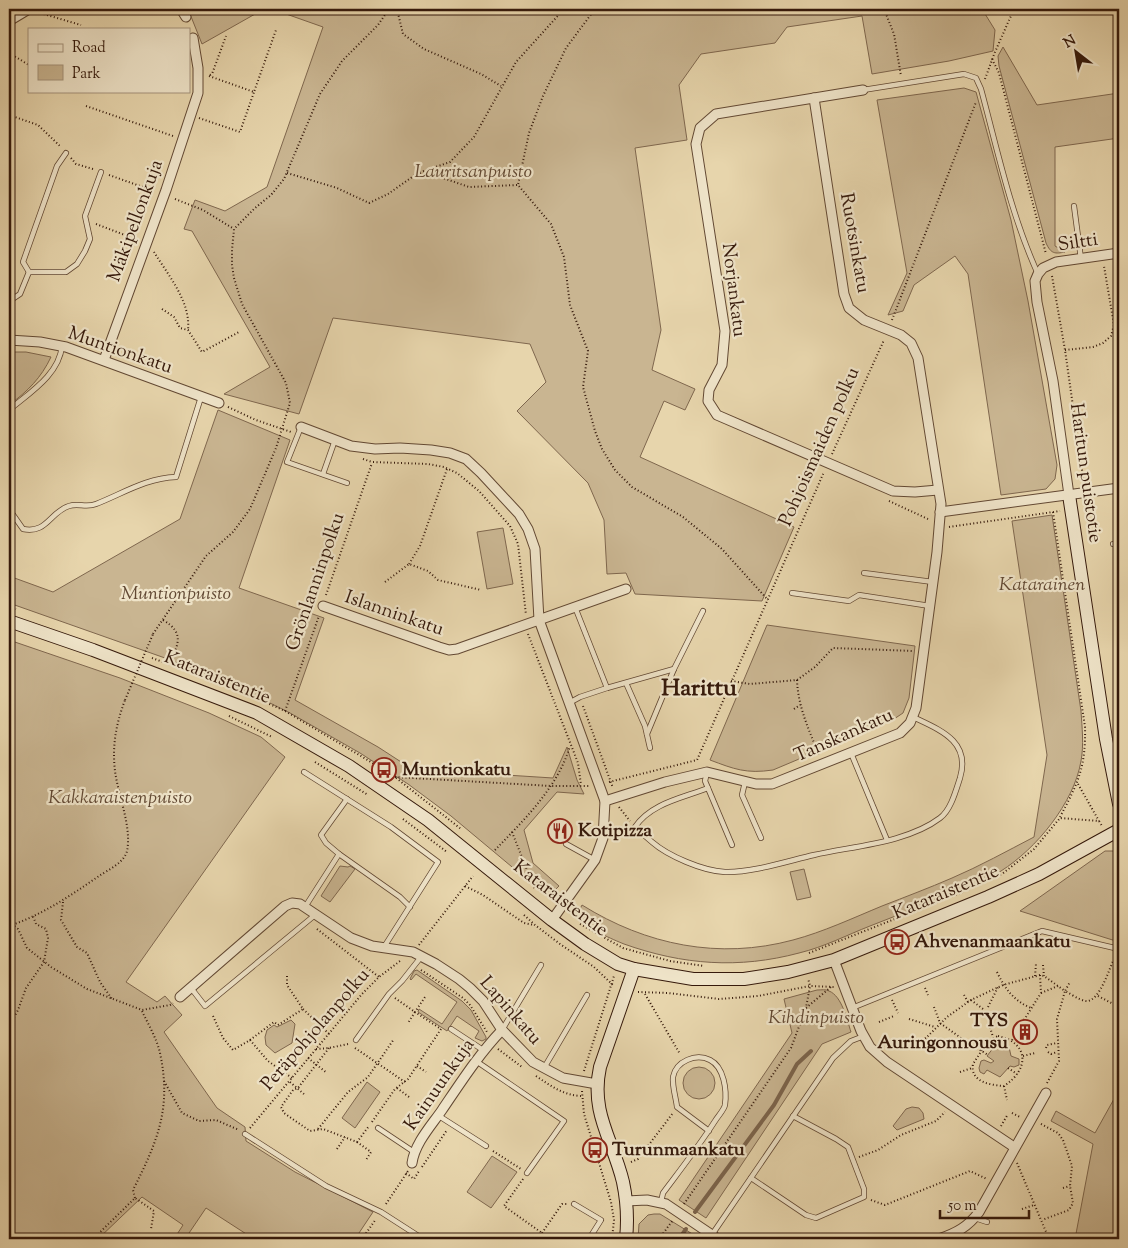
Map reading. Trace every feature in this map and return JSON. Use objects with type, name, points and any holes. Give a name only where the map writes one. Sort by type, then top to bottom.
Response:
[{"type":"street","points":[[9,20],[28,9]]},
{"type":"street","name":"Mäkipellonkuja","points":[[104,360],[144,241],[164,194],[198,92],[198,68],[193,38]]},
{"type":"street","name":"Norjankatu","points":[[863,90],[716,114],[700,128],[696,144],[725,331],[722,365],[708,390],[708,401],[717,414],[893,491],[938,490]]},
{"type":"street","name":"Ruotsinkatu","points":[[814,98],[844,294],[849,308],[864,320],[901,335],[911,343],[918,358],[940,508]]},
{"type":"street","name":"Siltti","points":[[1043,269],[1081,259],[1119,253]]},
{"type":"street","name":"Haritun puistotie","points":[[1043,269],[1035,281],[1037,302],[1053,381],[1106,739],[1119,804]]},
{"type":"street","name":"Muntionkatu","points":[[9,340],[62,346],[219,403]]},
{"type":"street","points":[[299,431],[351,446],[450,453],[466,459],[519,514],[528,529],[535,549],[539,620],[605,801],[603,838],[595,860],[552,920]]},
{"type":"street","points":[[940,508],[1119,488]]},
{"type":"street","name":"Tanskankatu","points":[[605,801],[665,782],[707,772],[756,784],[772,784],[900,733],[910,723],[916,708],[940,524],[940,508]]},
{"type":"street","name":"Islanninkatu","points":[[323,606],[449,650],[469,646],[626,589]]},
{"type":"street","name":"Kataraistentie","points":[[9,621],[93,650],[257,713],[281,725],[350,766],[428,820],[552,920],[585,944],[618,964],[634,969],[693,979],[744,979],[806,968],[834,960],[1039,874],[1119,830]]},
{"type":"street","points":[[180,997],[285,906],[296,903],[305,907]]},
{"type":"street","name":"Lapinkatu","points":[[305,907],[352,938],[372,946],[417,954],[459,979],[483,1001],[502,1030],[533,1062],[563,1078],[596,1084]]},
{"type":"street","points":[[834,960],[852,1008],[870,1047],[888,1062],[1014,1147]]},
{"type":"street","points":[[626,1239],[628,1221],[626,1201],[617,1164],[601,1117],[596,1084],[600,1067],[634,969]]},
{"type":"street","name":"Kainuunkuja","points":[[412,1163],[414,1152],[438,1115],[483,1050],[502,1030]]},
{"type":"street","points":[[939,1239],[958,1232],[975,1218],[1014,1147],[1027,1119],[1046,1093]]},
{"type":"street","points":[[626,1201],[647,1200],[666,1204],[713,1238]]},
{"type":"lane","points":[[863,90],[964,74],[976,78],[981,89],[1012,207],[1027,250],[1043,269]]},
{"type":"lane","points":[[29,272],[23,262],[57,166],[66,153]]},
{"type":"lane","points":[[29,272],[66,272],[77,264],[90,239],[85,216],[100,172]]},
{"type":"lane","points":[[1074,206],[1081,259]]},
{"type":"lane","points":[[9,296],[11,300],[20,294],[29,272]]},
{"type":"lane","points":[[9,410],[47,378],[55,368],[62,346]]},
{"type":"lane","points":[[9,509],[22,529],[35,530],[44,526],[58,513],[70,506],[79,504],[93,506],[143,483],[176,477],[201,396]]},
{"type":"lane","points":[[299,431],[287,462],[346,482]]},
{"type":"lane","points":[[323,474],[335,440]]},
{"type":"lane","points":[[1113,544],[1119,544]]},
{"type":"lane","points":[[864,573],[933,582]]},
{"type":"lane","points":[[792,593],[849,601],[859,595],[930,606]]},
{"type":"lane","points":[[575,607],[607,688]]},
{"type":"lane","points":[[647,734],[674,670],[703,611]]},
{"type":"lane","points":[[569,703],[580,697],[607,688],[674,670]]},
{"type":"lane","points":[[626,683],[645,726],[650,748]]},
{"type":"lane","points":[[708,788],[653,808],[642,817],[635,827],[665,852],[706,868],[724,872],[761,867],[887,840],[916,831],[942,818],[952,798],[962,770],[962,753],[957,744],[941,731],[913,717]]},
{"type":"lane","points":[[851,753],[887,840]]},
{"type":"lane","points":[[304,772],[348,799],[438,862],[384,947]]},
{"type":"lane","points":[[707,772],[705,781],[732,845]]},
{"type":"lane","points":[[745,780],[742,795],[761,838]]},
{"type":"lane","points":[[348,799],[321,835],[326,843],[339,854],[400,897],[410,908]]},
{"type":"lane","points":[[566,844],[595,860]]},
{"type":"lane","points":[[305,907],[339,854]]},
{"type":"lane","points":[[190,988],[206,1006],[316,915]]},
{"type":"lane","points":[[852,1008],[1042,931],[1119,949]]},
{"type":"lane","points":[[356,1040],[389,994],[402,981],[417,954]]},
{"type":"lane","points":[[502,1030],[541,965]]},
{"type":"lane","points":[[544,1068],[587,995]]},
{"type":"lane","points":[[451,1029],[483,1050]]},
{"type":"lane","points":[[713,1238],[750,1178],[833,1058],[850,1041],[864,1036]]},
{"type":"lane","points":[[660,1203],[663,1193],[709,1131],[724,1106],[725,1088],[718,1066],[710,1060],[700,1057],[684,1060],[676,1069],[673,1078],[678,1107],[709,1131]]},
{"type":"lane","points":[[476,1061],[564,1121],[527,1173]]},
{"type":"lane","points":[[438,1115],[486,1146]]},
{"type":"lane","points":[[750,1178],[806,1215],[816,1218],[864,1197],[864,1189],[848,1147],[793,1116]]},
{"type":"lane","points":[[378,1128],[414,1152]]},
{"type":"lane","points":[[245,1134],[326,1186],[380,1212],[423,1239]]},
{"type":"lane","points":[[574,1204],[601,1220],[589,1239]]},
{"type":"lane","points":[[975,1218],[987,1222]]},
{"type":"path","points":[[28,9],[81,25]]},
{"type":"path","points":[[10,926],[63,902],[102,874],[114,868],[126,852],[127,830],[115,772],[114,751],[115,733],[125,700],[153,634],[206,556],[233,532],[250,509],[276,448],[290,402],[286,383],[238,294],[232,265],[234,230],[278,188],[287,173],[320,94],[342,61],[378,25],[389,9]]},
{"type":"path","points":[[397,9],[403,34],[424,49],[482,74],[502,86]]},
{"type":"path","points":[[287,173],[337,188],[369,203],[388,194],[418,173],[450,162],[474,137],[516,62],[564,9]]},
{"type":"path","points":[[518,185],[528,133],[543,96],[566,48],[595,9]]},
{"type":"path","points":[[884,9],[894,34],[903,84]]},
{"type":"path","name":"Pohjoismaiden polku","points":[[611,782],[697,760],[888,329],[992,59],[1014,9]]},
{"type":"path","points":[[199,118],[240,132],[276,30]]},
{"type":"path","points":[[209,76],[212,74],[226,36]]},
{"type":"path","points":[[9,53],[28,63]]},
{"type":"path","points":[[992,59],[999,73],[1043,269],[1065,350],[1086,492]]},
{"type":"path","points":[[198,76],[209,76],[254,92]]},
{"type":"path","points":[[86,106],[182,140]]},
{"type":"path","points":[[9,115],[38,125],[76,164],[195,206],[234,230]]},
{"type":"path","points":[[418,173],[440,177],[469,187],[518,185]]},
{"type":"path","points":[[518,185],[551,224],[564,257],[570,305],[588,350],[583,387],[602,449],[615,470],[632,487],[683,518],[722,550],[768,600]]},
{"type":"path","points":[[87,221],[144,241],[184,302],[189,320],[188,330],[202,352],[239,332]]},
{"type":"path","points":[[1065,350],[1103,343],[1111,336],[1114,325],[1102,256]]},
{"type":"path","points":[[162,309],[174,318],[180,328],[188,330]]},
{"type":"path","points":[[1114,325],[1119,324]]},
{"type":"path","points":[[219,403],[256,420],[282,429],[299,431]]},
{"type":"path","points":[[356,456],[372,462],[428,464],[457,472],[479,491],[510,526],[518,544],[526,629],[578,763],[582,786]]},
{"type":"path","name":"Grönlanninpolku","points":[[285,711],[372,462]]},
{"type":"path","points":[[386,582],[409,564],[420,546],[447,468]]},
{"type":"path","points":[[886,500],[947,527],[1071,509]]},
{"type":"path","points":[[683,1206],[791,1048],[806,1008],[810,986],[803,955],[963,892],[1002,874],[1034,850],[1060,818],[1078,784],[1086,746],[1086,727],[1054,512]]},
{"type":"path","points":[[409,564],[428,571],[438,580],[482,590]]},
{"type":"path","points":[[163,620],[172,625],[177,633],[178,642],[169,665]]},
{"type":"path","points":[[731,681],[750,684],[797,680],[815,668],[833,648],[924,651]]},
{"type":"path","points":[[797,680],[803,717],[823,764]]},
{"type":"path","points":[[794,709],[800,705]]},
{"type":"path","points":[[495,850],[551,786],[567,755],[570,744]]},
{"type":"path","points":[[395,778],[551,786],[594,785]]},
{"type":"path","points":[[1078,784],[1107,836]]},
{"type":"path","points":[[1060,818],[1099,821]]},
{"type":"path","points":[[512,832],[536,893]]},
{"type":"path","name":"Peräpohjolanpolku","points":[[245,1134],[379,977],[417,954],[473,876]]},
{"type":"path","points":[[465,886],[524,923],[535,925]]},
{"type":"path","points":[[63,902],[60,920],[76,947],[87,953],[100,982],[114,1001]]},
{"type":"path","points":[[9,1027],[26,988],[44,962],[48,938],[46,929],[36,924],[33,916]]},
{"type":"path","points":[[9,922],[10,926]]},
{"type":"path","points":[[308,922],[379,977]]},
{"type":"path","points":[[577,922],[622,948],[670,961],[707,966]]},
{"type":"path","points":[[10,926],[18,929],[27,948],[44,962],[87,990],[142,1010],[170,1005],[180,997]]},
{"type":"path","points":[[918,1043],[969,1001],[1003,985],[1034,976],[1044,976],[1065,991],[1085,1001],[1092,1000],[1098,996],[1119,949]]},
{"type":"path","points":[[1034,976],[1037,964]]},
{"type":"path","points":[[1043,965],[1044,976]]},
{"type":"path","points":[[997,972],[1003,985],[1020,1003],[1031,1008]]},
{"type":"path","points":[[287,975],[287,985],[303,1010],[329,1034]]},
{"type":"path","points":[[1040,975],[1042,993]]},
{"type":"path","points":[[1046,1093],[1046,1086],[1059,1061],[1057,1019],[1065,991],[1070,982]]},
{"type":"path","points":[[612,985],[644,993],[668,993],[719,999],[758,996],[810,986],[831,987],[838,991]]},
{"type":"path","points":[[1024,1020],[1042,993],[1058,986]]},
{"type":"path","points":[[806,1008],[831,987]]},
{"type":"path","points":[[988,1007],[998,987]]},
{"type":"path","points":[[644,993],[684,1060]]},
{"type":"path","points":[[889,993],[898,1013]]},
{"type":"path","points":[[357,1142],[397,1088],[417,1066],[441,1029],[389,994]]},
{"type":"path","points":[[964,995],[969,1001],[983,1009]]},
{"type":"path","points":[[1098,996],[1119,1007]]},
{"type":"path","points":[[408,1023],[425,997]]},
{"type":"path","points":[[934,1008],[940,1023],[961,1038]]},
{"type":"path","points":[[142,1010],[160,1052],[165,1099],[155,1144],[133,1190],[135,1198],[154,1211],[151,1227]]},
{"type":"path","points":[[213,1016],[223,1038],[233,1050],[274,1022],[278,1025],[303,1010]]},
{"type":"path","points":[[879,1022],[894,1016]]},
{"type":"path","points":[[909,1019],[936,1028]]},
{"type":"path","points":[[989,1024],[993,1037]]},
{"type":"path","points":[[1012,1040],[1015,1035]]},
{"type":"path","points":[[998,1036],[1012,1040],[1020,1048],[1023,1056],[1023,1062],[1017,1074],[1004,1086],[990,1084],[978,1079],[973,1074],[972,1068],[981,1050],[993,1037],[998,1036]]},
{"type":"path","points":[[921,1047],[923,1049],[928,1043],[926,1038]]},
{"type":"path","points":[[318,1129],[348,1092],[368,1077],[394,1039]]},
{"type":"path","points":[[250,1040],[268,1060],[292,1078]]},
{"type":"path","points":[[1046,1048],[1058,1043]]},
{"type":"path","points":[[316,1049],[348,1044],[404,1082]]},
{"type":"path","points":[[974,1046],[988,1055]]},
{"type":"path","points":[[329,1048],[298,1088],[292,1090],[282,1107],[284,1113],[310,1131],[323,1129],[357,1142],[371,1152],[366,1160]]},
{"type":"path","points":[[1048,1052],[1051,1054],[1058,1052]]},
{"type":"path","points":[[1023,1056],[1035,1053]]},
{"type":"path","points":[[308,1058],[327,1073]]},
{"type":"path","points":[[417,1066],[426,1072]]},
{"type":"path","points":[[960,1072],[972,1068]]},
{"type":"path","points":[[1008,1068],[1017,1074]]},
{"type":"path","points":[[164,1081],[182,1113],[199,1121],[216,1120],[245,1134]]},
{"type":"path","points":[[289,1081],[305,1095]]},
{"type":"path","points":[[1004,1086],[1007,1100]]},
{"type":"path","points":[[397,1088],[409,1097]]},
{"type":"path","points":[[631,1162],[638,1160],[678,1107]]},
{"type":"path","points":[[852,1159],[878,1150],[901,1135],[936,1121],[946,1110]]},
{"type":"path","points":[[1012,1113],[1058,1133],[1072,1166],[1070,1186],[1073,1203],[1069,1210],[1042,1220]]},
{"type":"path","points":[[999,1130],[1008,1114]]},
{"type":"path","points":[[406,1173],[414,1179],[451,1124]]},
{"type":"path","points":[[337,1149],[345,1137]]},
{"type":"path","points":[[486,1146],[527,1173],[504,1206],[542,1233]]},
{"type":"path","points":[[1062,1154],[1067,1152]]},
{"type":"path","points":[[1008,1158],[1019,1164],[1049,1239]]},
{"type":"path","points":[[362,1239],[412,1163]]},
{"type":"path","points":[[864,1197],[885,1205],[967,1172],[990,1180]]},
{"type":"path","points":[[1063,1188],[1070,1186]]},
{"type":"path","points":[[93,1239],[135,1198]]},
{"type":"path","points":[[538,1239],[562,1204],[573,1206],[574,1204]]},
{"type":"path","points":[[1022,1209],[1035,1205]]},
{"type":"path","points":[[659,1239],[673,1220]]},
{"type":"green space","points":[[200,9],[264,9],[202,44],[190,14]]},
{"type":"green space","name":"Lauritsanpuisto","points":[[272,9],[982,9],[995,30],[993,51],[949,61],[872,74],[862,16],[787,27],[775,43],[701,54],[679,85],[687,140],[635,148],[661,330],[652,370],[695,389],[685,410],[664,401],[640,457],[794,527],[762,601],[635,594],[626,573],[607,574],[604,520],[588,483],[517,411],[546,382],[530,344],[333,318],[299,414],[224,394],[270,367],[192,231],[184,229],[195,200],[225,211],[267,187],[323,27]]},
{"type":"green space","points":[[1003,47],[1037,105],[1119,93],[1119,138],[1055,147],[1055,246],[1065,252],[1054,252],[1046,243],[999,66],[998,56]]},
{"type":"green space","points":[[964,88],[976,92],[1011,220],[1028,301],[1057,465],[1055,479],[1046,489],[1001,495],[968,274],[955,256],[914,285],[903,311],[888,315],[907,273],[877,100]]},
{"type":"green space","points":[[9,352],[26,352],[51,357],[33,384],[9,405]]},
{"type":"green space","name":"Muntionpuisto","points":[[218,410],[290,440],[239,588],[324,618],[295,700],[378,747],[412,769],[553,778],[567,747],[577,780],[584,794],[557,792],[524,830],[533,863],[559,886],[548,897],[451,816],[408,784],[360,753],[290,713],[230,683],[9,603],[9,576],[53,592],[180,519]]},
{"type":"green space","name":"Katarainen","points":[[1052,515],[1081,711],[1083,736],[1081,761],[1070,793],[1052,824],[1014,862],[983,881],[826,944],[777,958],[755,961],[711,962],[668,957],[607,937],[581,920],[578,913],[582,905],[606,919],[657,939],[711,948],[738,949],[765,946],[815,933],[935,885],[1034,837],[1047,755],[1012,521]]},
{"type":"green space","points":[[503,528],[513,584],[487,589],[477,532]]},
{"type":"green space","points":[[767,625],[915,646],[909,698],[903,713],[894,719],[773,770],[740,770],[710,760]]},
{"type":"green space","name":"Kakkaraistenpuisto","points":[[9,640],[120,678],[209,713],[261,737],[285,757],[126,982],[157,1002],[165,996],[182,1015],[164,1032],[217,1108],[245,1127],[246,1141],[295,1172],[373,1212],[355,1239],[254,1239],[206,1208],[185,1239],[174,1239],[183,1225],[142,1197],[98,1239],[9,1239]]},
{"type":"green space","points":[[1105,851],[1119,851],[1119,942],[1020,911]]},
{"type":"green space","points":[[340,866],[350,866],[355,869],[330,902],[321,896]]},
{"type":"green space","points":[[804,869],[811,897],[797,900],[790,872]]},
{"type":"green space","points":[[417,970],[462,1001],[471,1010],[486,1039],[482,1041],[475,1038],[479,1031],[457,1016],[447,1031],[418,1012],[419,1009],[442,1024],[457,1002],[416,974],[411,980],[414,971]]},
{"type":"green space","name":"Kihdinpuisto","points":[[817,990],[828,990],[834,994],[841,1003],[851,1032],[822,1044],[706,1218],[679,1200],[792,1033],[784,999]]},
{"type":"green space","points":[[291,1020],[295,1024],[292,1043],[275,1053],[266,1045],[265,1037],[267,1030],[274,1025],[277,1027]]},
{"type":"green space","points":[[1005,1045],[1009,1047],[1011,1056],[1019,1059],[1019,1065],[1010,1066],[1000,1077],[987,1070],[984,1074],[980,1072],[981,1061],[984,1060],[991,1063],[994,1061],[987,1056],[994,1047]]},
{"type":"green space","points":[[699,1067],[710,1072],[715,1083],[710,1094],[699,1099],[688,1094],[683,1083],[688,1072]]},
{"type":"green space","points":[[367,1082],[380,1092],[355,1128],[342,1118]]},
{"type":"green space","points":[[1119,1090],[1119,1239],[1075,1239],[1093,1144],[1051,1121],[1056,1111],[1095,1133]]},
{"type":"green space","points":[[912,1107],[919,1108],[923,1113],[924,1119],[897,1130],[893,1126],[906,1109]]},
{"type":"green space","points":[[492,1156],[517,1172],[491,1208],[467,1192]]},
{"type":"green space","points":[[660,1214],[694,1235],[691,1239],[638,1239],[639,1224],[648,1215]]},
{"type":"waterway","points":[[695,1212],[774,1105],[797,1064],[811,1051]]},
{"type":"waterway","points":[[679,1239],[686,1229]]},
{"type":"place","name":"Muntionkatu","points":[[384,770]]},
{"type":"place","name":"Kotipizza","points":[[560,831]]},
{"type":"place","name":"Ahvenanmaankatu","points":[[897,942]]},
{"type":"place","name":"TYS Auringonnousu","points":[[1025,1032]]},
{"type":"place","name":"Turunmaankatu","points":[[595,1150]]},
{"type":"district","name":"Harittu","points":[[699,689]]}]
